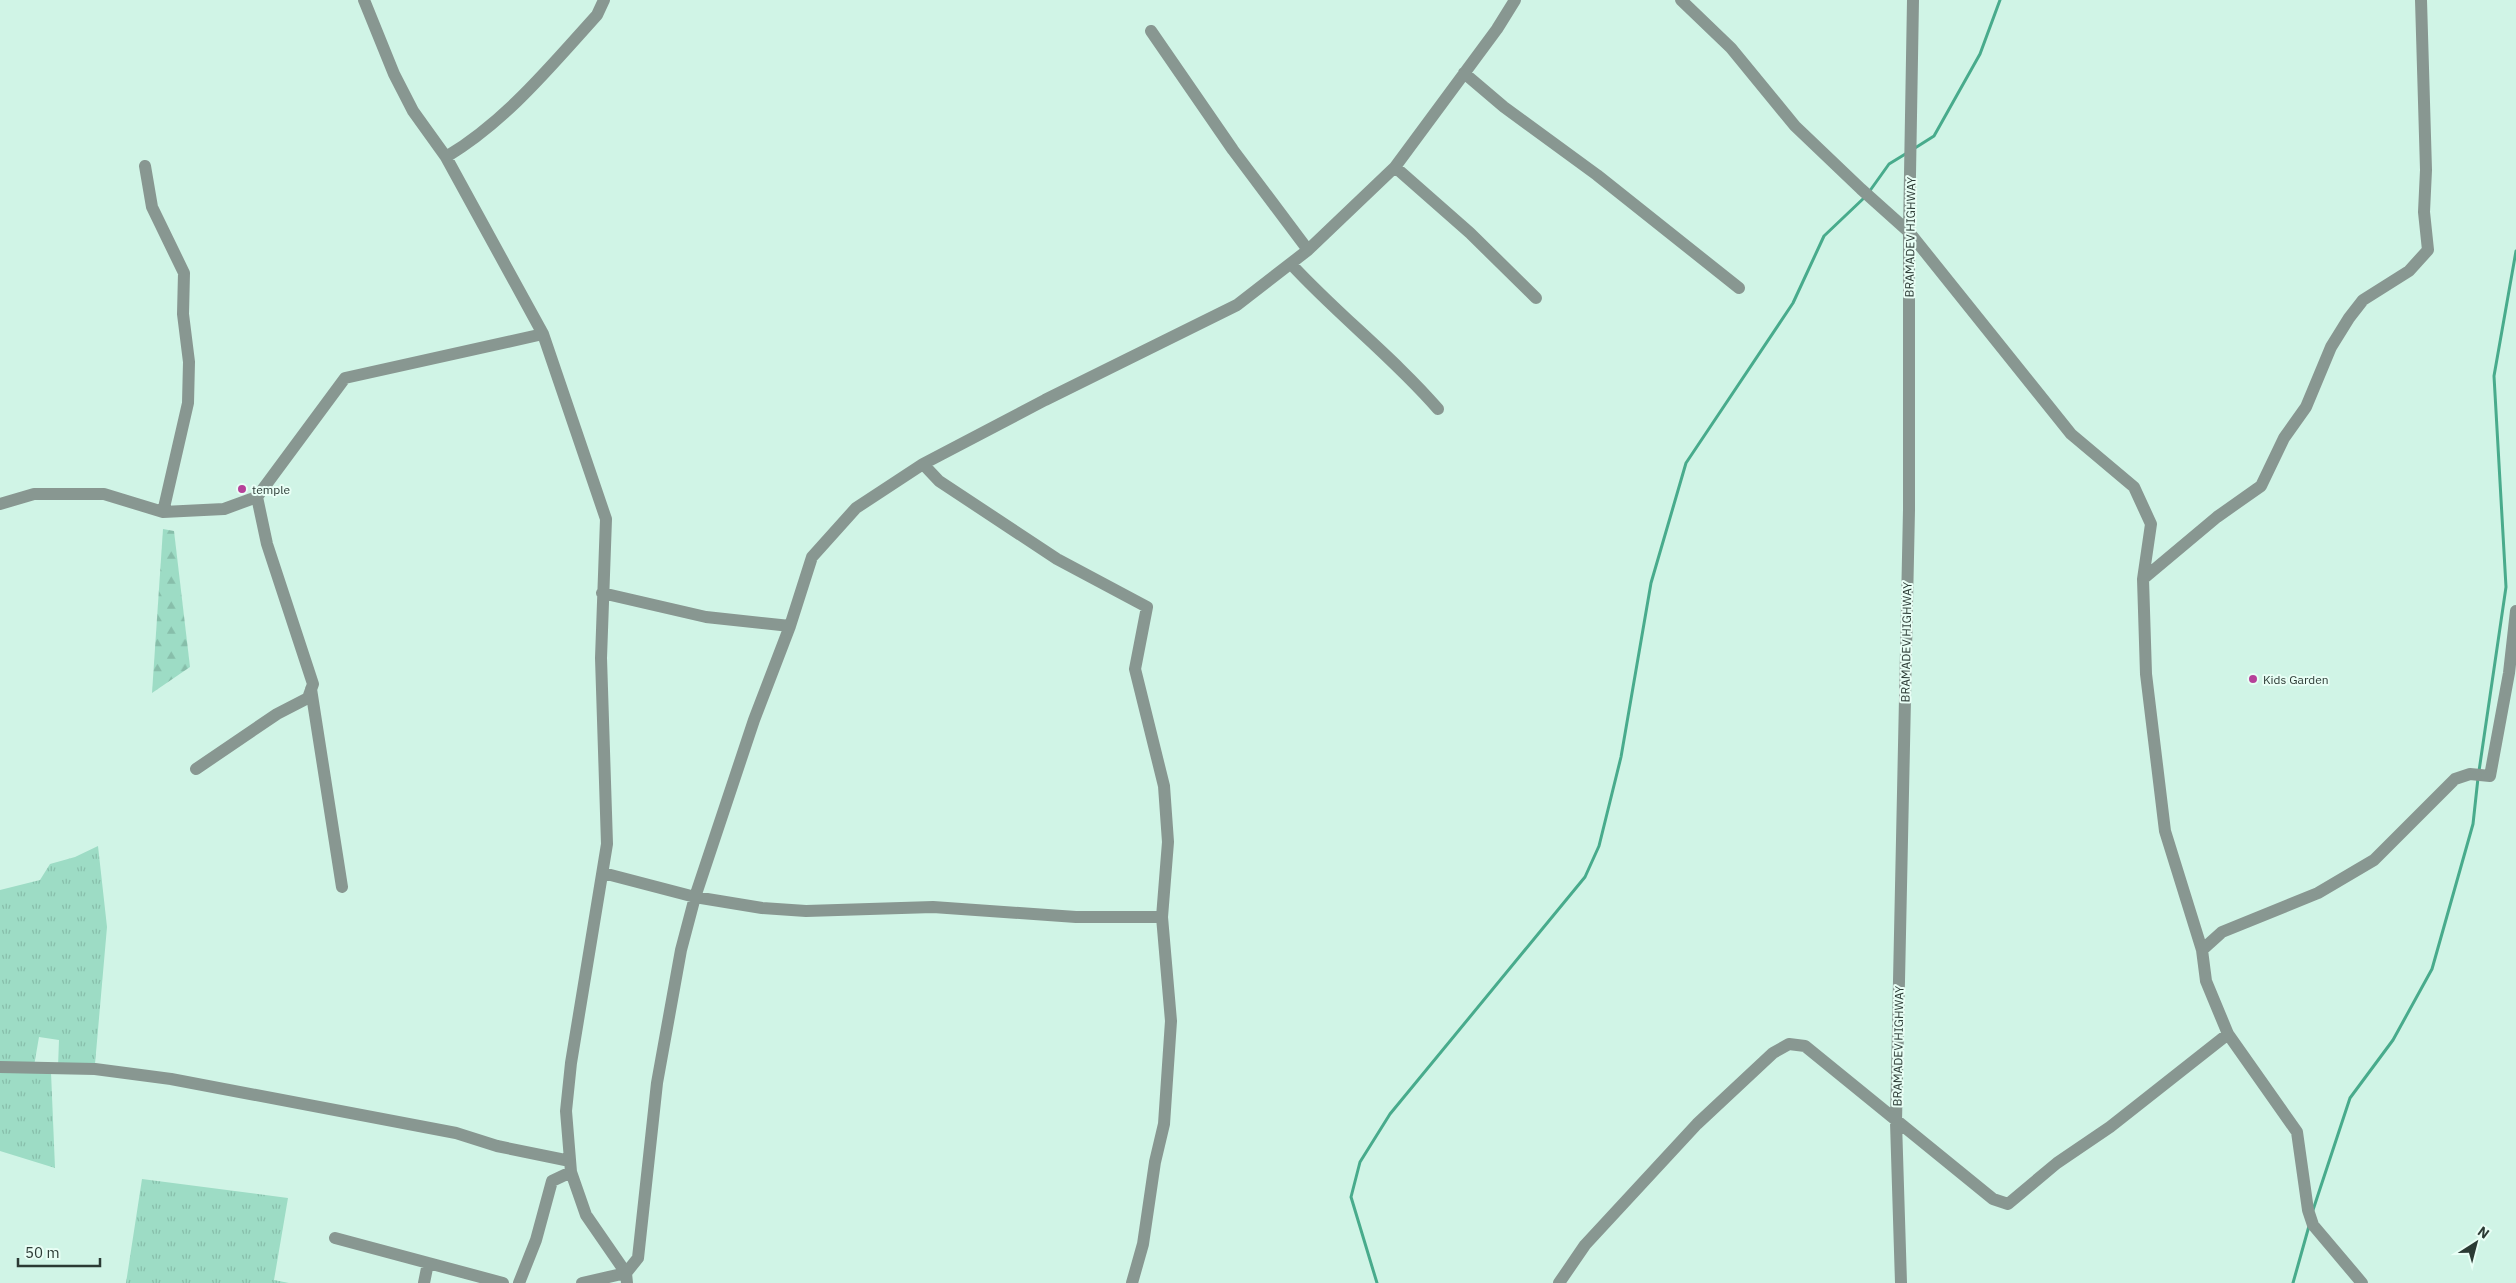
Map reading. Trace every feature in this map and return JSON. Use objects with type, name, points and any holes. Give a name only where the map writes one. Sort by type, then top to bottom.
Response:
[{"type":"street","points":[[364,0],[394,74],[413,111],[446,157],[543,334],[606,519],[601,658],[607,844],[571,1063],[566,1111],[570,1167],[586,1214],[626,1278]]},
{"type":"street","points":[[446,157],[477,138],[515,105],[597,15],[604,0]]},
{"type":"street","points":[[626,1278],[638,1258],[657,1083],[670,999],[695,897],[754,720],[790,626],[812,558],[856,508],[923,464],[1045,400],[1237,305],[1291,264],[1395,167],[1515,0]]},
{"type":"street","points":[[1681,0],[1731,48],[1795,126],[1909,232],[2071,434],[2134,487],[2151,524],[2143,579],[2146,674],[2165,831],[2202,950],[2206,980],[2228,1034],[2296,1132],[2308,1210],[2313,1225],[2362,1283]]},
{"type":"street","name":"BRAMADEV HIGHWAY","points":[[1901,1283],[1896,1122],[1909,510],[1909,232],[1914,0]]},
{"type":"street","points":[[2143,579],[2216,517],[2261,486],[2284,438],[2306,407],[2331,347],[2349,318],[2363,300],[2409,271],[2428,250],[2424,212],[2426,170],[2421,0]]},
{"type":"street","points":[[1151,30],[1228,142],[1308,250]]},
{"type":"street","points":[[1464,73],[1504,107],[1597,174],[1738,288]]},
{"type":"street","points":[[145,166],[152,207],[184,272],[182,314],[189,362],[188,404],[163,512]]},
{"type":"street","points":[[1395,167],[1470,233],[1536,298]]},
{"type":"street","points":[[1291,264],[1324,300],[1408,375],[1438,409]]},
{"type":"street","points":[[0,504],[34,494],[104,494],[163,512],[224,509],[257,497],[344,378],[543,334]]},
{"type":"street","points":[[923,464],[939,480],[1057,559],[1147,607],[1135,669],[1164,786],[1168,842],[1162,917],[1171,1021],[1164,1124],[1155,1162],[1143,1244],[1132,1283]]},
{"type":"street","points":[[196,769],[277,714],[308,698],[313,684],[270,553],[257,497]]},
{"type":"street","points":[[602,593],[706,617],[790,626]]},
{"type":"street","points":[[2202,950],[2222,932],[2318,893],[2374,860],[2455,779],[2470,774],[2490,776],[2509,673],[2516,611]]},
{"type":"street","points":[[311,689],[342,887]]},
{"type":"street","points":[[603,873],[695,897],[762,908],[806,911],[933,907],[1076,917],[1162,917]]},
{"type":"street","points":[[1559,1283],[1585,1245],[1697,1124],[1773,1053],[1789,1044],[1806,1046],[1896,1122],[1993,1199],[2008,1204],[2057,1163],[2110,1127],[2228,1034]]},
{"type":"street","points":[[0,1067],[37,1070],[95,1069],[171,1079],[456,1133],[570,1167]]},
{"type":"street","points":[[519,1283],[536,1240],[552,1181],[570,1167]]},
{"type":"street","points":[[335,1238],[503,1283]]},
{"type":"street","points":[[424,1283],[428,1264]]},
{"type":"street","points":[[582,1283],[626,1278]]},
{"type":"green space","points":[[163,529],[174,531],[190,667],[152,693]]},
{"type":"green space","points":[[98,846],[107,927],[95,1064],[58,1067],[59,1040],[39,1037],[34,1066],[0,1065],[0,890],[40,880],[50,864],[75,857]]},
{"type":"green space","points":[[0,1069],[51,1072],[55,1168],[0,1151]]},
{"type":"green space","points":[[142,1179],[288,1198],[274,1280],[289,1283],[126,1283]]},
{"type":"waterway","points":[[1915,148],[1934,136],[1980,54],[2000,0]]},
{"type":"waterway","points":[[1869,192],[1889,164],[1907,153]]},
{"type":"waterway","points":[[1377,1283],[1351,1197],[1360,1162],[1390,1114],[1585,877],[1599,846],[1621,757],[1651,583],[1686,463],[1793,303],[1824,236],[1865,197]]},
{"type":"waterway","points":[[2479,771],[2506,587],[2494,376],[2516,251]]},
{"type":"waterway","points":[[2313,1210],[2350,1098],[2393,1040],[2432,969],[2473,824],[2478,778]]},
{"type":"waterway","points":[[2293,1283],[2309,1226]]},
{"type":"place","name":"temple","points":[[242,489]]},
{"type":"place","name":"Kids Garden","points":[[2253,679]]}]
